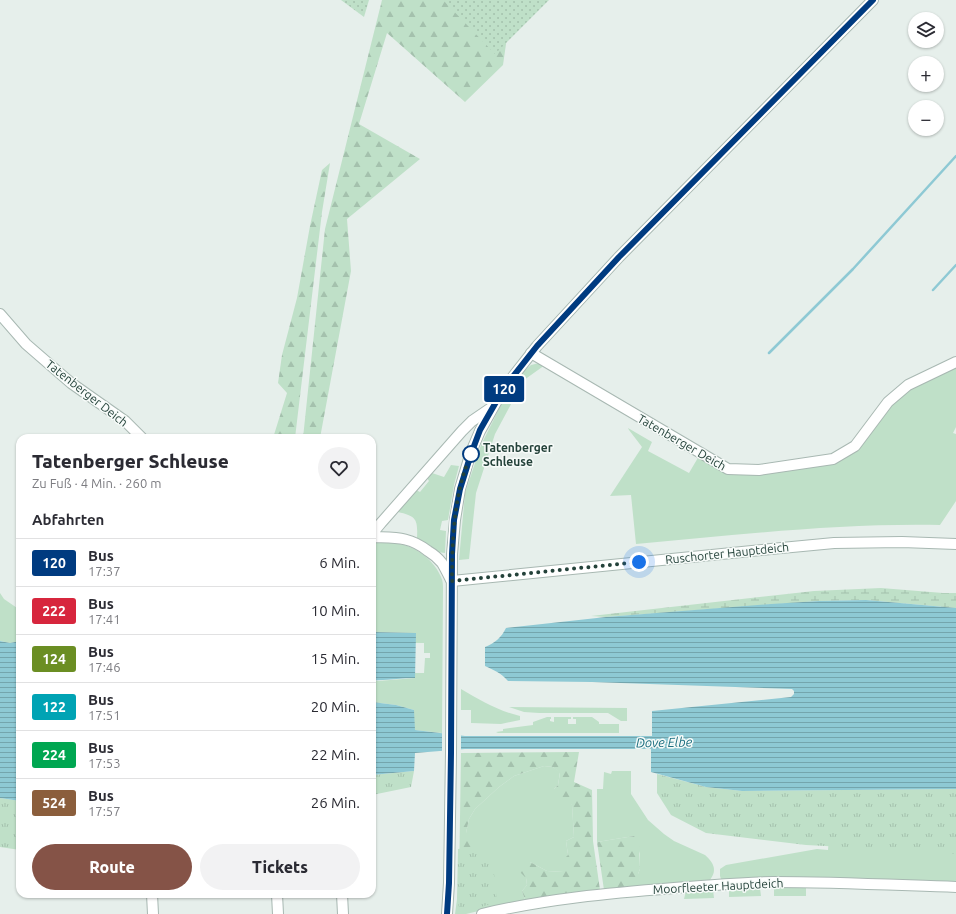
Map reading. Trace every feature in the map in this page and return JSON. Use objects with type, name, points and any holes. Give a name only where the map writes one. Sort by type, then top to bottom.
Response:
[{"type":"street","points":[[447,914],[449,883],[452,554],[454,520],[460,489],[480,430],[504,388],[530,354],[619,257],[873,0]]},
{"type":"street","name":"Tatenberger Deich","points":[[0,314],[26,344],[71,383],[125,421],[138,434]]},
{"type":"street","name":"Tatenberger Deich","points":[[530,354],[728,469],[759,470],[833,459],[855,446],[888,402],[908,385],[956,362]]},
{"type":"street","points":[[376,529],[462,431],[472,421],[494,405]]},
{"type":"street","points":[[376,537],[412,540],[442,563],[452,581]]},
{"type":"street","name":"Ruschorter Hauptdeich","points":[[452,581],[771,548],[834,543],[902,542],[956,544]]},
{"type":"street","name":"Moorfleeter Hauptdeich","points":[[482,914],[565,899],[634,891],[718,885],[808,882],[956,887]]},
{"type":"street","points":[[152,898],[153,914]]},
{"type":"street","points":[[277,898],[278,914]]},
{"type":"street","points":[[342,898],[342,914]]},
{"type":"green space","points":[[341,0],[369,0],[364,17]]},
{"type":"green space","points":[[382,0],[448,0],[507,37],[503,65],[465,102],[387,33],[359,124],[420,159],[347,219],[351,271],[321,434],[303,434],[325,229]]},
{"type":"green space","points":[[443,0],[549,0],[495,54]]},
{"type":"green space","points":[[330,163],[322,212],[295,434],[274,434],[287,393],[278,383],[282,355],[297,298],[322,170]]},
{"type":"green space","points":[[539,363],[545,365],[524,380],[495,434],[476,493],[469,559],[459,560],[465,493],[481,445],[503,401],[521,374],[531,365]]},
{"type":"green space","points":[[956,366],[956,427],[953,433],[956,434],[956,501],[940,525],[826,528],[636,544],[631,495],[610,496],[642,447],[628,428],[652,442],[648,451],[689,473],[699,456],[726,471],[832,464],[891,404],[911,388]]},
{"type":"green space","points":[[451,465],[459,466],[448,520],[442,521],[440,530],[446,531],[445,553],[437,552],[417,538],[417,526],[415,519],[409,515],[398,512],[416,490],[420,492],[429,481],[427,478],[432,473],[444,477]]},
{"type":"green space","points":[[376,542],[400,544],[410,547],[431,561],[442,578],[442,733],[414,730],[414,710],[396,705],[376,702],[376,681],[415,678],[415,673],[424,673],[425,658],[430,658],[430,653],[424,653],[424,643],[415,643],[415,633],[376,632]]},
{"type":"green space","points":[[881,588],[956,593],[956,608],[866,600],[819,601],[606,617],[591,616],[814,591]]},
{"type":"green space","points":[[0,593],[4,599],[16,607],[16,642],[10,643],[0,641]]},
{"type":"green space","points":[[461,689],[497,708],[520,716],[520,720],[501,724],[471,723],[471,710],[461,710]]},
{"type":"green space","points":[[509,707],[627,708],[627,721],[621,721],[608,713],[539,713],[524,712]]},
{"type":"green space","points":[[551,717],[550,721],[554,722],[554,717],[571,717],[571,719],[568,719],[568,724],[576,724],[576,719],[573,719],[573,717],[592,717],[599,722],[599,724],[619,724],[619,733],[496,732],[503,731],[503,729],[533,725],[533,722]]},
{"type":"green space","points":[[579,752],[574,782],[592,790],[593,841],[600,890],[525,900],[522,891],[527,885],[526,878],[518,870],[520,861],[530,862],[547,871],[563,872],[560,863],[568,855],[566,841],[574,837],[572,805],[558,800],[553,794],[554,789],[558,785],[560,773],[553,767],[544,766],[514,776],[499,787],[475,809],[469,819],[466,833],[475,852],[459,882],[461,753]]},
{"type":"green space","points":[[544,766],[553,767],[560,772],[558,785],[554,789],[572,805],[574,837],[566,841],[568,855],[563,872],[547,871],[530,862],[526,878],[527,885],[522,891],[525,900],[466,914],[455,914],[466,833],[469,819],[475,809],[499,787],[514,776]]},
{"type":"green space","points":[[414,771],[411,787],[376,794],[376,775]]},
{"type":"green space","points":[[612,771],[631,771],[631,794],[648,820],[674,841],[705,855],[708,858],[714,867],[712,877],[709,881],[638,887],[640,854],[634,836],[597,842],[597,789],[603,789],[604,772],[611,774]]},
{"type":"green space","points":[[657,774],[706,787],[742,791],[956,789],[956,854],[806,845],[706,833],[671,815],[657,793]]},
{"type":"green space","points":[[0,798],[16,800],[16,849],[0,847]]},
{"type":"green space","points":[[634,836],[639,842],[640,869],[638,874],[638,887],[604,890],[597,842]]},
{"type":"green space","points":[[829,836],[956,844],[956,883],[721,879],[720,869],[726,865],[817,849],[828,850]]},
{"type":"green space","points":[[479,848],[485,858],[493,864],[497,902],[481,907],[459,907],[457,899],[458,849]]},
{"type":"green space","points":[[759,887],[761,896],[729,897],[730,888]]},
{"type":"green space","points":[[775,887],[806,887],[806,896],[774,896]]},
{"type":"green space","points":[[713,890],[714,898],[684,899],[686,891]]},
{"type":"water","name":"Dove Elbe","points":[[866,600],[956,608],[956,789],[742,791],[706,787],[651,772],[651,749],[465,749],[415,753],[414,771],[376,775],[376,702],[396,705],[414,710],[415,730],[465,736],[652,736],[652,711],[791,697],[794,694],[792,689],[592,682],[508,681],[494,670],[485,666],[485,647],[497,640],[506,628],[606,617],[819,601]]},
{"type":"water","points":[[376,632],[416,633],[415,678],[376,680]]},
{"type":"water","points":[[0,641],[10,643],[16,642],[16,800],[0,798]]},
{"type":"pier","points":[[442,732],[461,733],[461,751],[442,753]]},
{"type":"waterway","points":[[769,353],[853,269],[956,156]]},
{"type":"waterway","points":[[933,290],[956,265]]},
{"type":"bus line","name":"120","points":[[447,914],[449,883],[452,554],[454,520],[465,471],[480,430],[504,388],[537,346],[619,257],[873,0]]},
{"type":"place","name":"Tatenberger Schleuse","points":[[471,454]]},
{"type":"route","points":[[471,454],[460,489],[454,520],[452,581],[639,562]]}]
